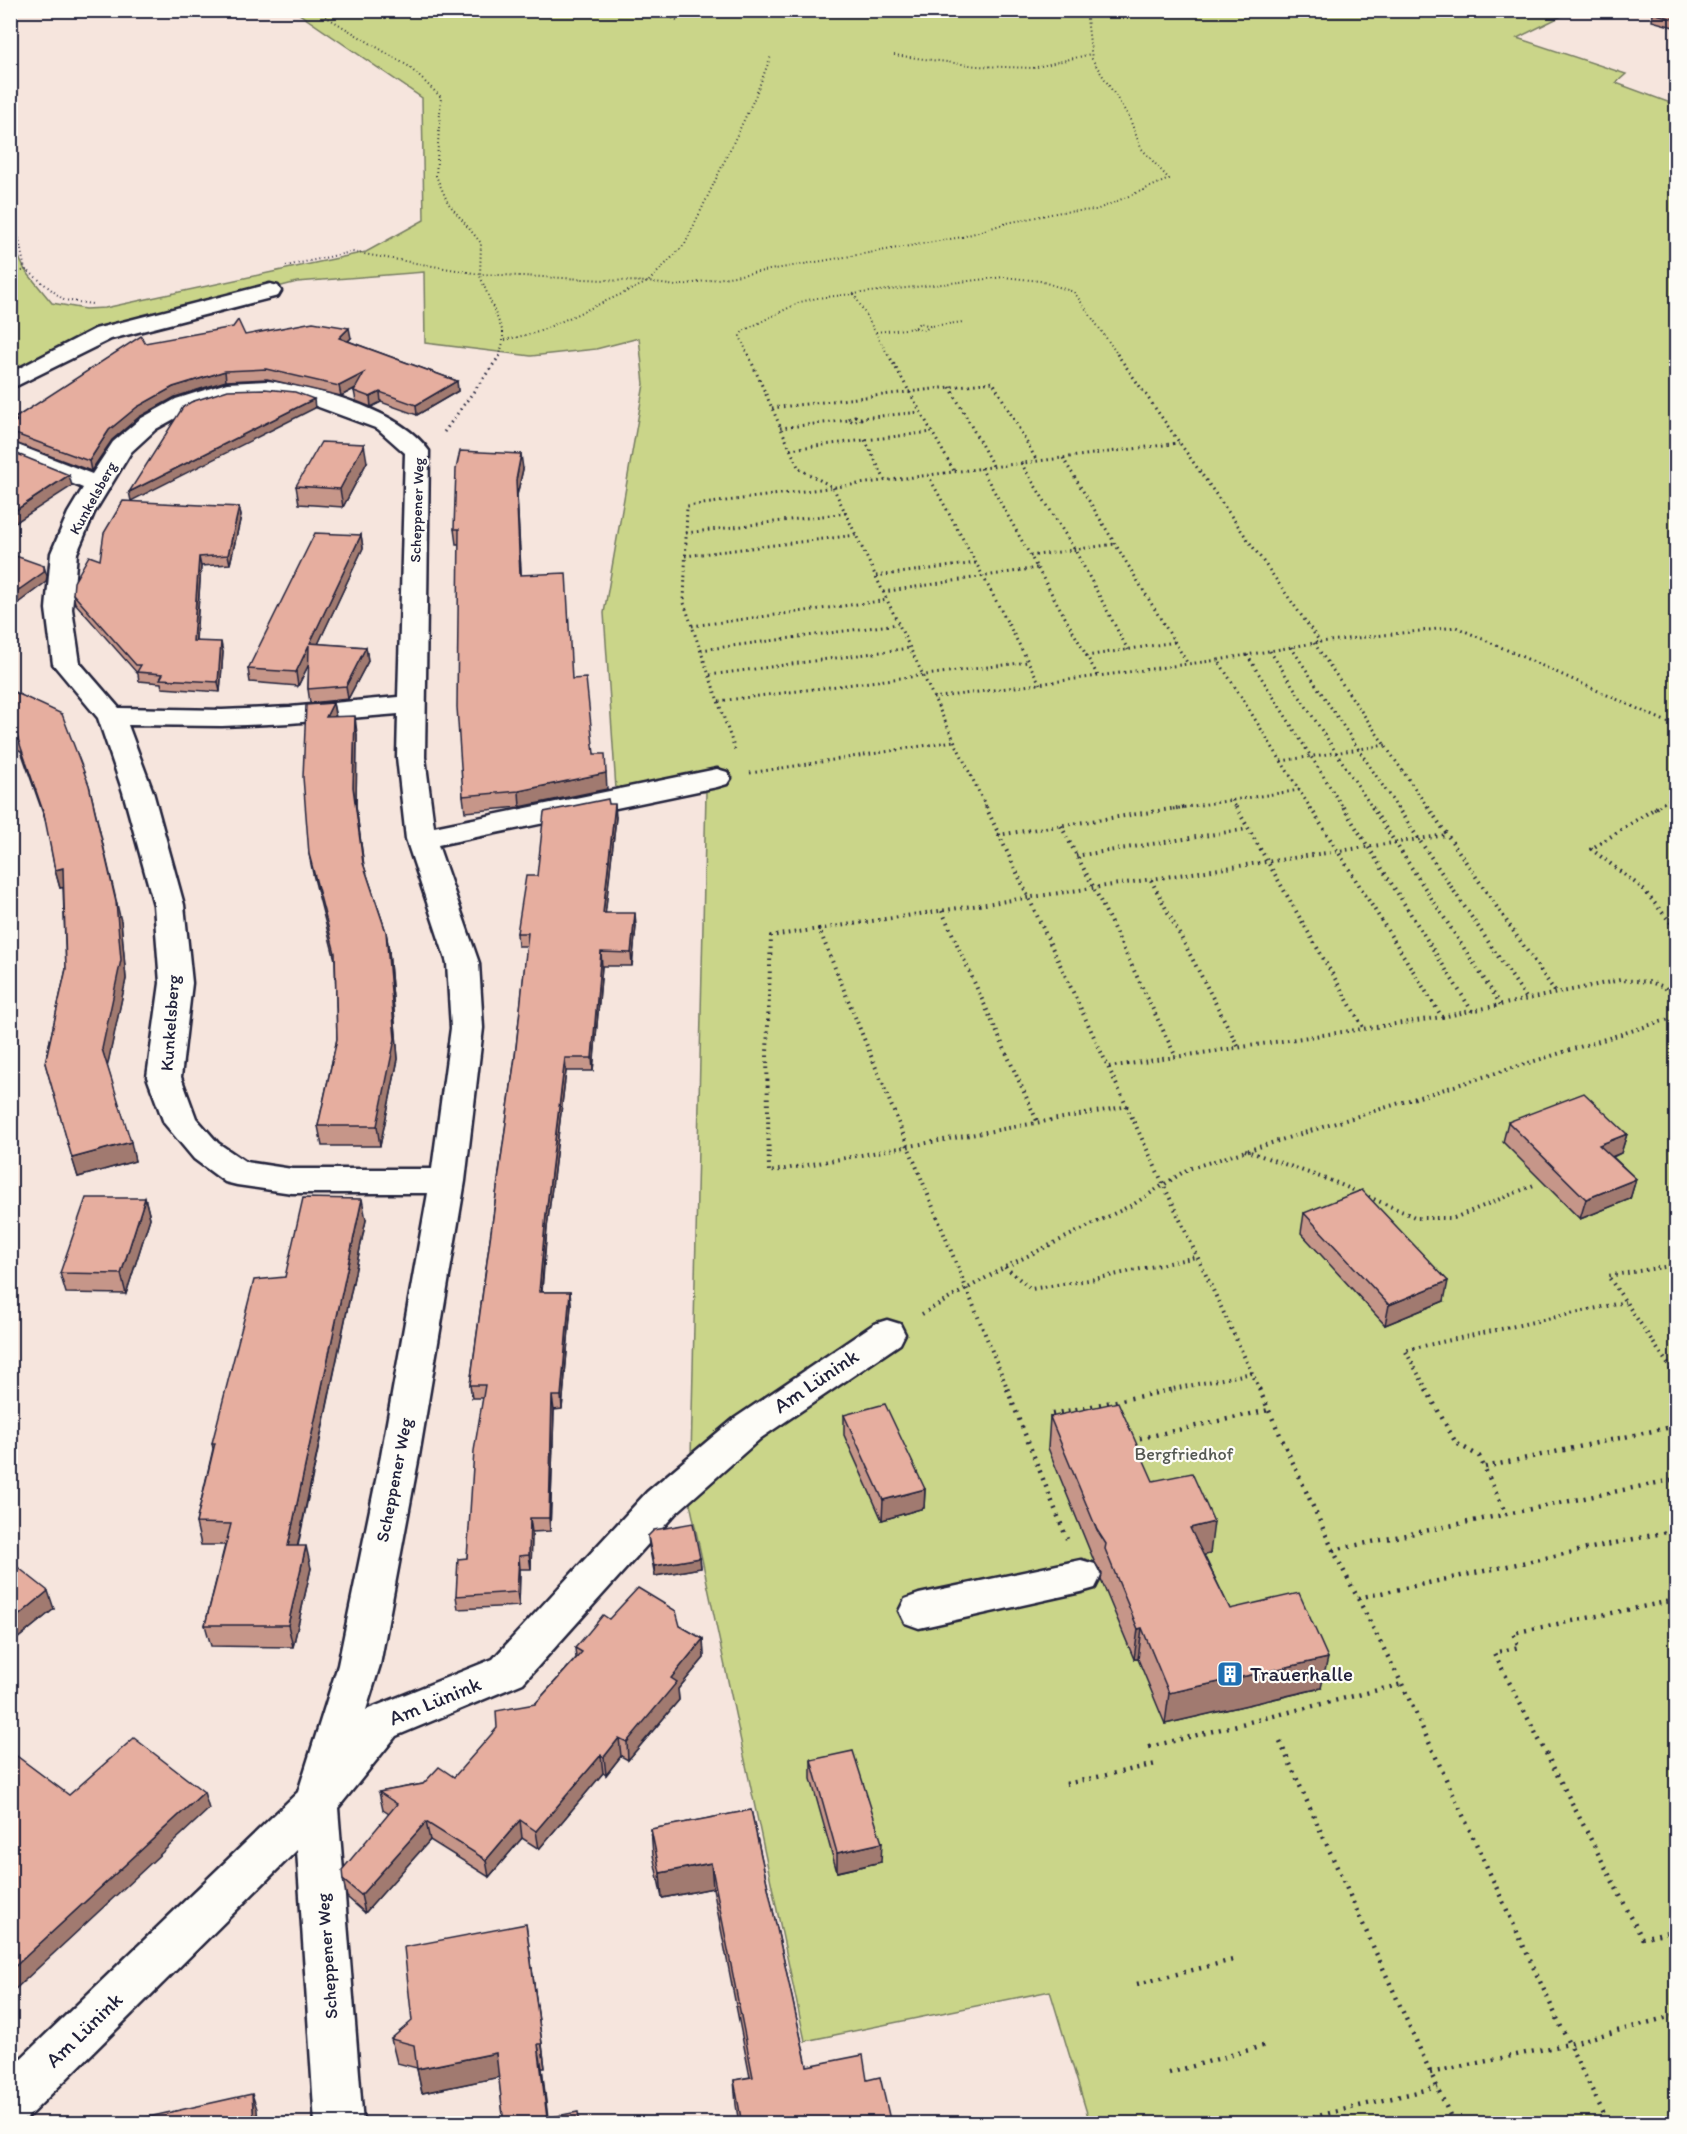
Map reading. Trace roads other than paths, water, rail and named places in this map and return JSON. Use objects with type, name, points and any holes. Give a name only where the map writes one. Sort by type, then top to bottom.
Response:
[{"type":"street","points":[[10,382],[103,334],[270,291]]},
{"type":"street","name":"Kunkelsberg","points":[[417,452],[386,424],[301,392],[267,388],[227,390],[184,404],[148,424],[122,447],[97,485],[64,553],[59,609],[67,664],[111,716],[138,792],[169,905],[176,983],[164,1077],[181,1123],[207,1151],[237,1173],[292,1181],[448,1181]]},
{"type":"street","points":[[10,449],[97,485]]},
{"type":"street","name":"Scheppener Weg","points":[[339,2124],[316,1803],[359,1665],[400,1456],[448,1181],[467,1028],[463,963],[421,839],[411,757],[417,452]]},
{"type":"street","points":[[111,716],[222,718],[290,715],[412,704]]},
{"type":"street","points":[[421,839],[717,778]]},
{"type":"street","name":"Am Lünink","points":[[10,2102],[316,1803],[381,1723],[508,1671],[662,1503],[748,1428],[886,1334]]},
{"type":"street","points":[[920,1611],[1081,1576]]},
{"type":"place","name":"Trauerhalle","points":[[1230,1674]]},
{"type":"park label","name":"Bergfriedhof","points":[[1184,1454]]}]
